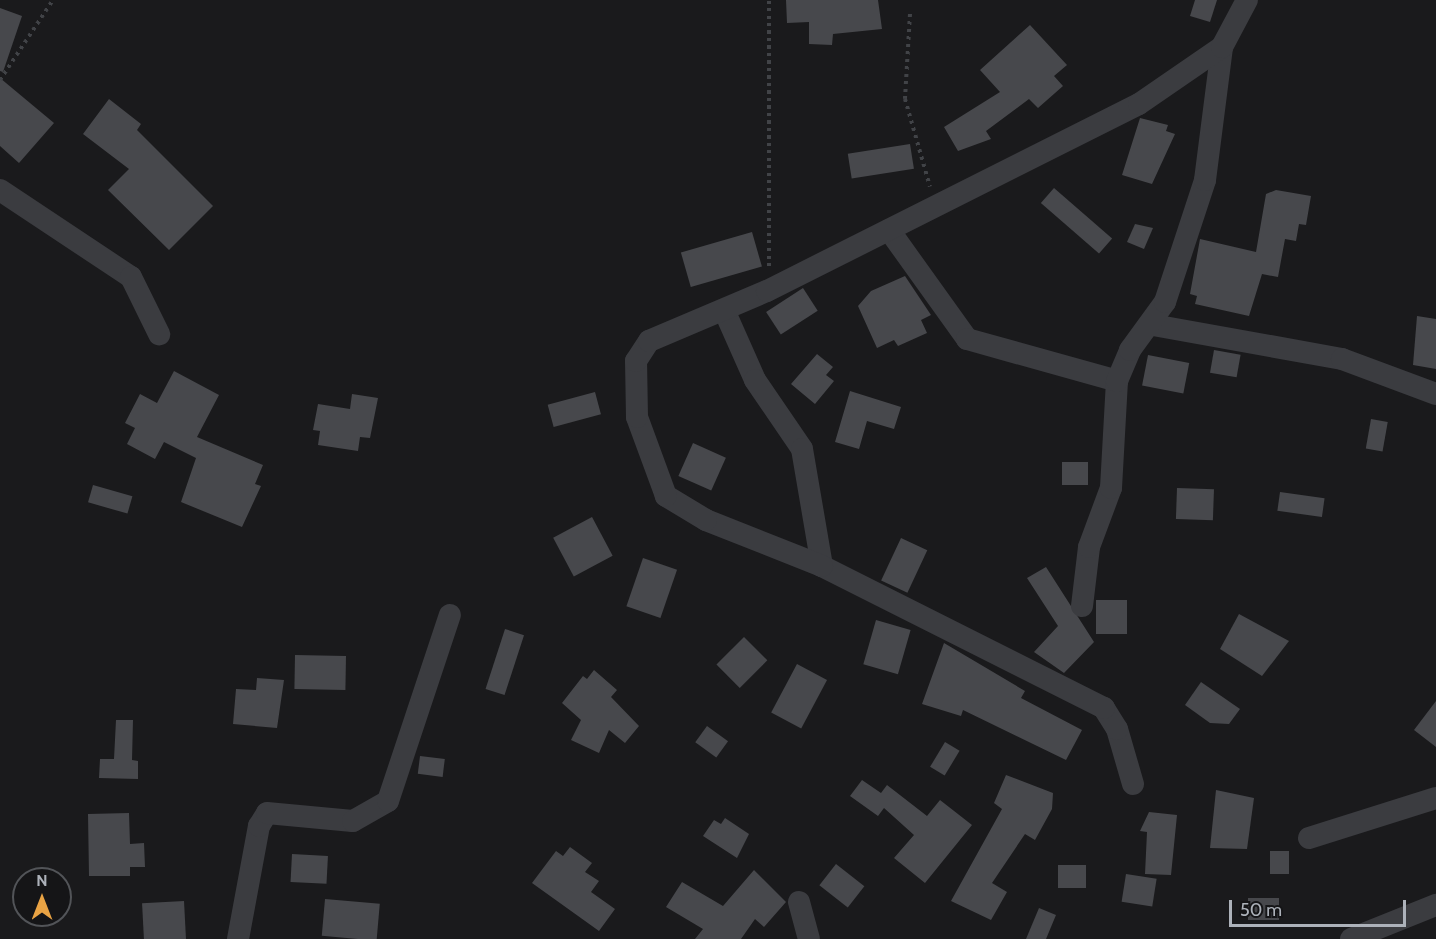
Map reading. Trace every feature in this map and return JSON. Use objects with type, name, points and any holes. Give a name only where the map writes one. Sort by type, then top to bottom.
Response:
[{"type":"street","points":[[1082,606],[1089,547],[1111,488],[1117,381],[1130,350],[1153,325],[1205,180],[1222,47],[1247,0]]},
{"type":"street","points":[[1133,784],[1117,729],[1104,708],[822,566],[706,520],[671,501],[657,483],[633,389],[639,350],[649,341],[766,291],[1139,104],[1222,47]]},
{"type":"street","points":[[0,190],[131,277],[159,334]]},
{"type":"street","points":[[889,230],[967,339],[1117,381]]},
{"type":"street","points":[[724,310],[755,380],[802,449],[822,566]]},
{"type":"street","points":[[1153,325],[1342,358],[1436,394]]},
{"type":"street","points":[[238,939],[259,826],[267,813],[353,821],[388,801],[450,615]]},
{"type":"street","points":[[1309,838],[1436,798]]},
{"type":"street","points":[[799,902],[809,939]]},
{"type":"street","points":[[1351,939],[1436,905]]},
{"type":"path","points":[[0,80],[53,0]]},
{"type":"path","points":[[766,291],[772,231],[769,0]]},
{"type":"path","points":[[910,14],[905,99],[937,205]]},
{"type":"building","points":[[786,0],[878,0],[882,29],[833,34],[832,45],[809,44],[809,22],[787,23]]},
{"type":"building","points":[[1195,0],[1217,0],[1210,22],[1190,16]]},
{"type":"building","points":[[0,8],[22,16],[3,72],[0,71]]},
{"type":"building","points":[[1030,25],[1067,65],[1054,76],[1063,86],[1038,108],[1029,99],[986,131],[991,139],[958,151],[944,127],[1000,92],[980,70]]},
{"type":"building","points":[[0,78],[54,123],[19,163],[0,146]]},
{"type":"building","points":[[109,99],[141,124],[137,130],[213,206],[169,250],[108,190],[129,169],[83,134]]},
{"type":"building","points":[[1140,118],[1168,125],[1166,131],[1175,134],[1152,184],[1122,175]]},
{"type":"building","points":[[910,144],[914,169],[852,179],[848,154]]},
{"type":"building","points":[[1054,188],[1112,239],[1099,254],[1041,203]]},
{"type":"building","points":[[1276,190],[1311,196],[1306,225],[1299,224],[1296,241],[1285,239],[1278,277],[1262,274],[1249,316],[1195,304],[1197,296],[1190,294],[1200,239],[1256,252],[1266,194]]},
{"type":"building","points":[[1135,224],[1153,228],[1144,249],[1127,242]]},
{"type":"building","points":[[752,232],[762,267],[691,287],[681,252]]},
{"type":"building","points":[[905,276],[931,315],[921,320],[927,333],[898,346],[894,340],[877,348],[858,306],[871,291]]},
{"type":"building","points":[[803,288],[818,311],[781,335],[766,312]]},
{"type":"building","points":[[1417,316],[1436,319],[1436,369],[1413,365]]},
{"type":"building","points":[[1214,350],[1241,355],[1237,377],[1210,373]]},
{"type":"building","points":[[817,354],[833,367],[826,375],[834,381],[815,404],[791,384]]},
{"type":"building","points":[[1148,355],[1189,363],[1183,393],[1142,385]]},
{"type":"building","points":[[174,371],[219,395],[197,437],[263,465],[255,484],[261,486],[242,527],[181,502],[196,458],[164,442],[155,459],[127,444],[135,428],[125,423],[140,394],[157,403]]},
{"type":"building","points":[[850,391],[901,407],[894,429],[867,421],[859,449],[835,442]]},
{"type":"building","points":[[595,392],[601,414],[554,427],[548,405]]},
{"type":"building","points":[[352,394],[378,398],[370,438],[360,437],[358,451],[318,445],[320,431],[313,430],[318,404],[350,409]]},
{"type":"building","points":[[1371,419],[1388,422],[1383,451],[1366,449]]},
{"type":"building","points":[[693,443],[726,458],[711,491],[678,476]]},
{"type":"building","points":[[1062,462],[1088,462],[1088,485],[1062,485]]},
{"type":"building","points":[[93,485],[132,496],[127,514],[88,502]]},
{"type":"building","points":[[1177,488],[1214,489],[1213,520],[1176,519]]},
{"type":"building","points":[[1280,492],[1325,498],[1322,517],[1277,511]]},
{"type":"building","points":[[592,517],[613,556],[574,577],[553,538]]},
{"type":"building","points":[[901,538],[927,550],[907,593],[881,581]]},
{"type":"building","points":[[643,558],[677,570],[660,618],[626,606]]},
{"type":"building","points":[[1046,567],[1094,642],[1064,673],[1034,652],[1058,626],[1027,578]]},
{"type":"building","points":[[1096,600],[1127,600],[1127,634],[1096,634]]},
{"type":"building","points":[[1239,614],[1289,641],[1262,676],[1220,649]]},
{"type":"building","points":[[876,620],[911,630],[898,674],[863,664]]},
{"type":"building","points":[[505,629],[524,635],[505,695],[486,689]]},
{"type":"building","points":[[744,637],[767,660],[740,688],[716,665]]},
{"type":"building","points":[[944,643],[1025,691],[1021,698],[1082,730],[1066,760],[963,710],[961,716],[922,704]]},
{"type":"building","points":[[295,655],[346,656],[345,690],[294,689]]},
{"type":"building","points":[[797,664],[827,680],[801,729],[771,713]]},
{"type":"building","points":[[594,670],[617,690],[611,697],[639,726],[625,743],[609,730],[599,753],[571,740],[581,720],[562,703],[583,676],[587,679]]},
{"type":"building","points":[[257,678],[284,680],[277,728],[233,724],[236,689],[256,690]]},
{"type":"building","points":[[1201,682],[1240,709],[1229,724],[1210,723],[1185,705]]},
{"type":"building","points":[[1436,701],[1436,747],[1414,730]]},
{"type":"building","points":[[116,720],[133,720],[132,760],[138,761],[138,779],[99,778],[100,759],[114,759]]},
{"type":"building","points":[[707,726],[728,741],[716,757],[695,742]]},
{"type":"building","points":[[945,742],[960,751],[945,776],[930,767]]},
{"type":"building","points":[[420,756],[445,759],[443,777],[418,774]]},
{"type":"building","points":[[1006,775],[1053,793],[1052,809],[1035,840],[1025,834],[992,883],[1007,892],[991,920],[951,901],[1002,809],[994,803]]},
{"type":"building","points":[[862,780],[881,793],[887,785],[927,816],[940,800],[972,825],[925,883],[894,858],[914,835],[884,808],[878,816],[850,796]]},
{"type":"building","points":[[1216,790],[1254,798],[1247,849],[1210,848]]},
{"type":"building","points":[[1149,812],[1177,815],[1171,875],[1145,874],[1147,832],[1140,831]]},
{"type":"building","points":[[129,813],[130,844],[144,843],[145,867],[130,867],[130,876],[89,876],[88,814]]},
{"type":"building","points":[[725,818],[749,834],[737,858],[703,836],[714,820],[721,824]]},
{"type":"building","points":[[570,847],[592,863],[585,872],[599,881],[591,892],[615,909],[599,931],[532,883],[556,851],[563,856]]},
{"type":"building","points":[[1270,851],[1289,851],[1289,874],[1270,874]]},
{"type":"building","points":[[292,854],[328,856],[326,884],[291,882]]},
{"type":"building","points":[[836,864],[864,886],[848,907],[819,885]]},
{"type":"building","points":[[1058,865],[1086,865],[1086,888],[1058,888]]},
{"type":"building","points":[[754,870],[786,902],[764,927],[755,919],[741,939],[695,939],[703,929],[666,907],[682,882],[723,906]]},
{"type":"building","points":[[1126,874],[1157,879],[1152,907],[1122,902]]},
{"type":"building","points":[[1248,898],[1279,898],[1279,920],[1248,920]]},
{"type":"building","points":[[325,899],[380,904],[377,939],[322,936]]},
{"type":"building","points":[[184,901],[186,939],[144,939],[142,903]]},
{"type":"building","points":[[1039,908],[1056,915],[1046,939],[1026,939]]}]
